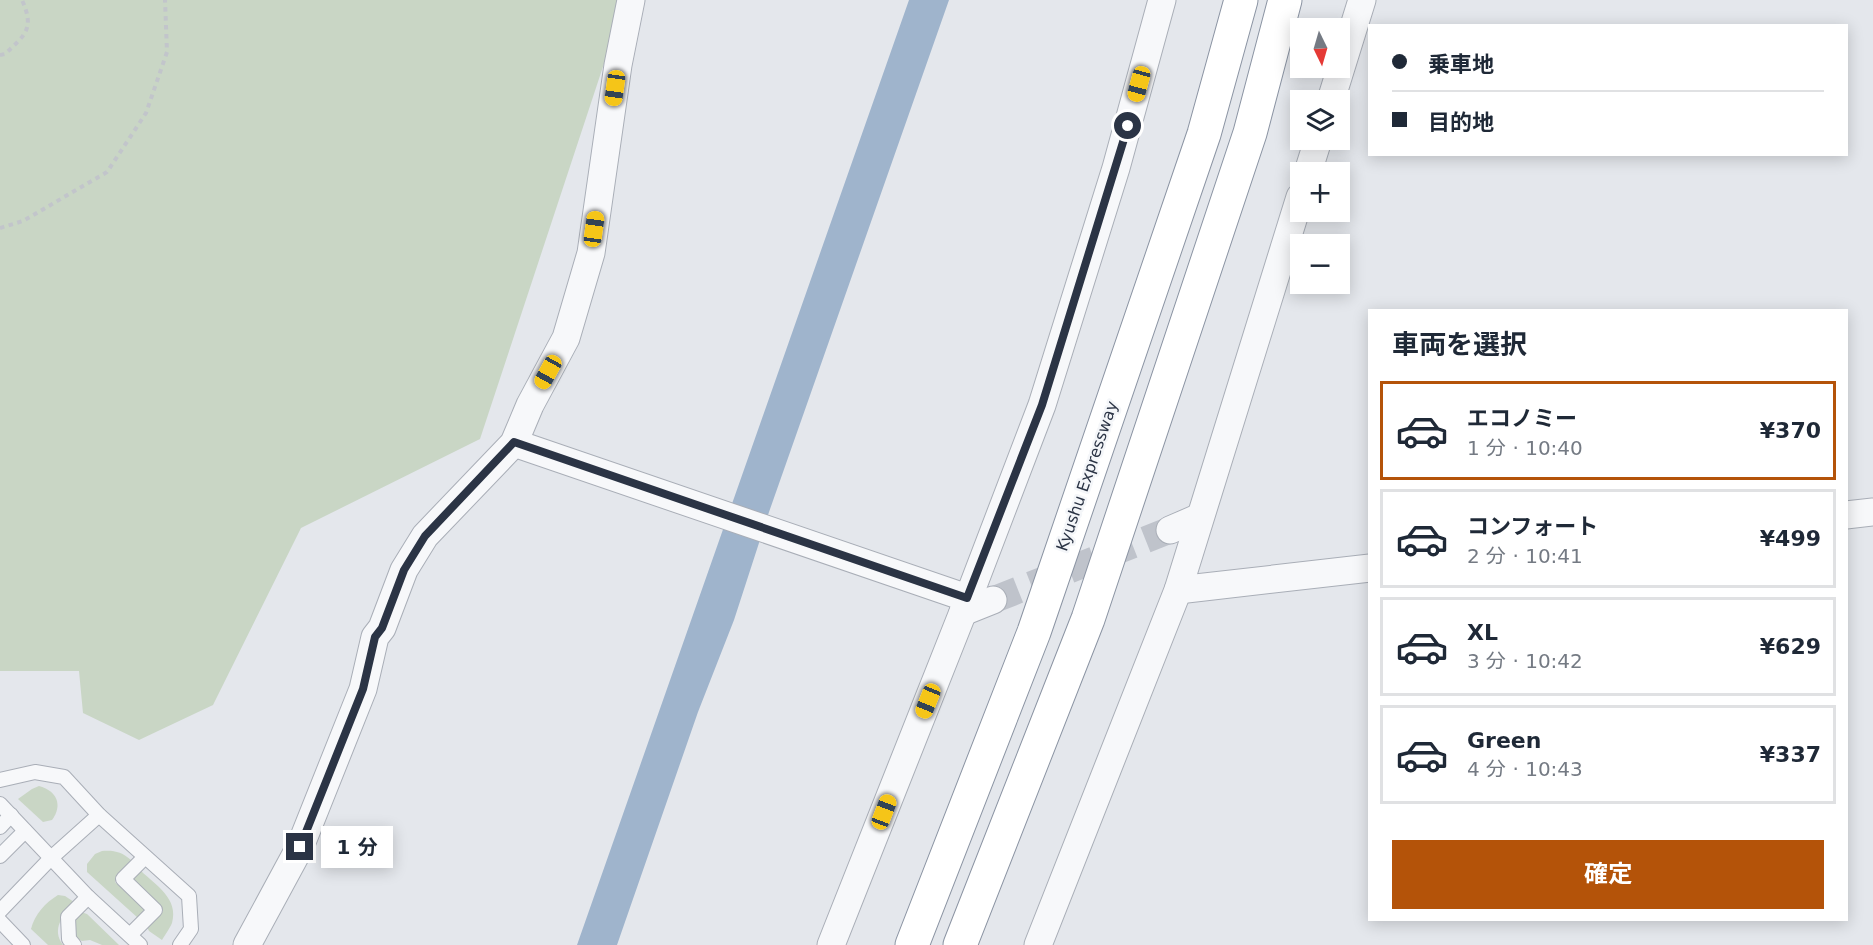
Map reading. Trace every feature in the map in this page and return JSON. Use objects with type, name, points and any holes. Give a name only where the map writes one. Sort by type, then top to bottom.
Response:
[{"type":"highway","name":"Kyushu Expressway","points":[[912,945],[1034,632],[1204,134],[1241,0]]},
{"type":"highway","points":[[960,945],[1088,619],[1250,133],[1285,0]]},
{"type":"street","points":[[247,945],[300,847],[363,689],[375,637],[382,628],[404,570],[425,536],[514,442],[530,405],[566,338],[591,253],[618,65],[631,0]]},
{"type":"street","points":[[831,945],[974,603],[1042,405],[1116,168],[1162,0]]},
{"type":"street","points":[[1334,90],[1362,0]]},
{"type":"street","points":[[1038,945],[1178,590],[1292,222]]},
{"type":"street","points":[[514,442],[974,603]]},
{"type":"street","points":[[1848,515],[1873,512]]},
{"type":"street","points":[[1170,530],[1200,517]]},
{"type":"street","points":[[1178,590],[1368,568]]},
{"type":"lane","points":[[0,780],[35,772],[64,777],[99,815],[189,896],[191,929],[180,945]]},
{"type":"lane","points":[[0,804],[88,897],[135,940],[155,910],[123,879],[145,857]]},
{"type":"lane","points":[[0,827],[11,815]]},
{"type":"lane","points":[[3,901],[99,815]]},
{"type":"lane","points":[[0,856],[25,831]]},
{"type":"lane","points":[[74,945],[69,939],[67,930],[68,917],[88,897]]},
{"type":"lane","points":[[0,921],[22,945]]},
{"type":"path","points":[[0,54],[4,54],[25,36],[29,15],[22,0]]},
{"type":"path","points":[[0,228],[23,221],[107,172],[146,113],[167,52],[165,0]]},
{"type":"green space","points":[[0,0],[625,0],[480,439],[301,528],[213,705],[139,740],[83,713],[79,671],[0,671]]},
{"type":"green space","points":[[39,786],[50,791],[56,799],[57,809],[52,820],[43,822],[18,799]]},
{"type":"green space","points":[[102,851],[118,852],[131,860],[115,882],[145,910],[138,918],[87,872],[87,864],[95,854]]},
{"type":"green space","points":[[141,871],[165,893],[172,907],[172,923],[162,940],[147,927],[163,911],[132,879]]},
{"type":"green space","points":[[58,895],[65,896],[74,902],[58,928],[63,945],[48,945],[31,929],[41,909]]},
{"type":"green space","points":[[81,912],[87,914],[119,945],[102,945],[74,937],[73,921]]},
{"type":"water","points":[[909,0],[949,0],[769,512],[734,620],[698,712],[617,945],[577,945]]},
{"type":"tunnel","points":[[993,600],[1170,530]]},
{"type":"route","points":[[300,847],[363,689],[375,637],[382,628],[404,570],[425,536],[514,442],[967,598],[1042,405],[1128,126]]}]
